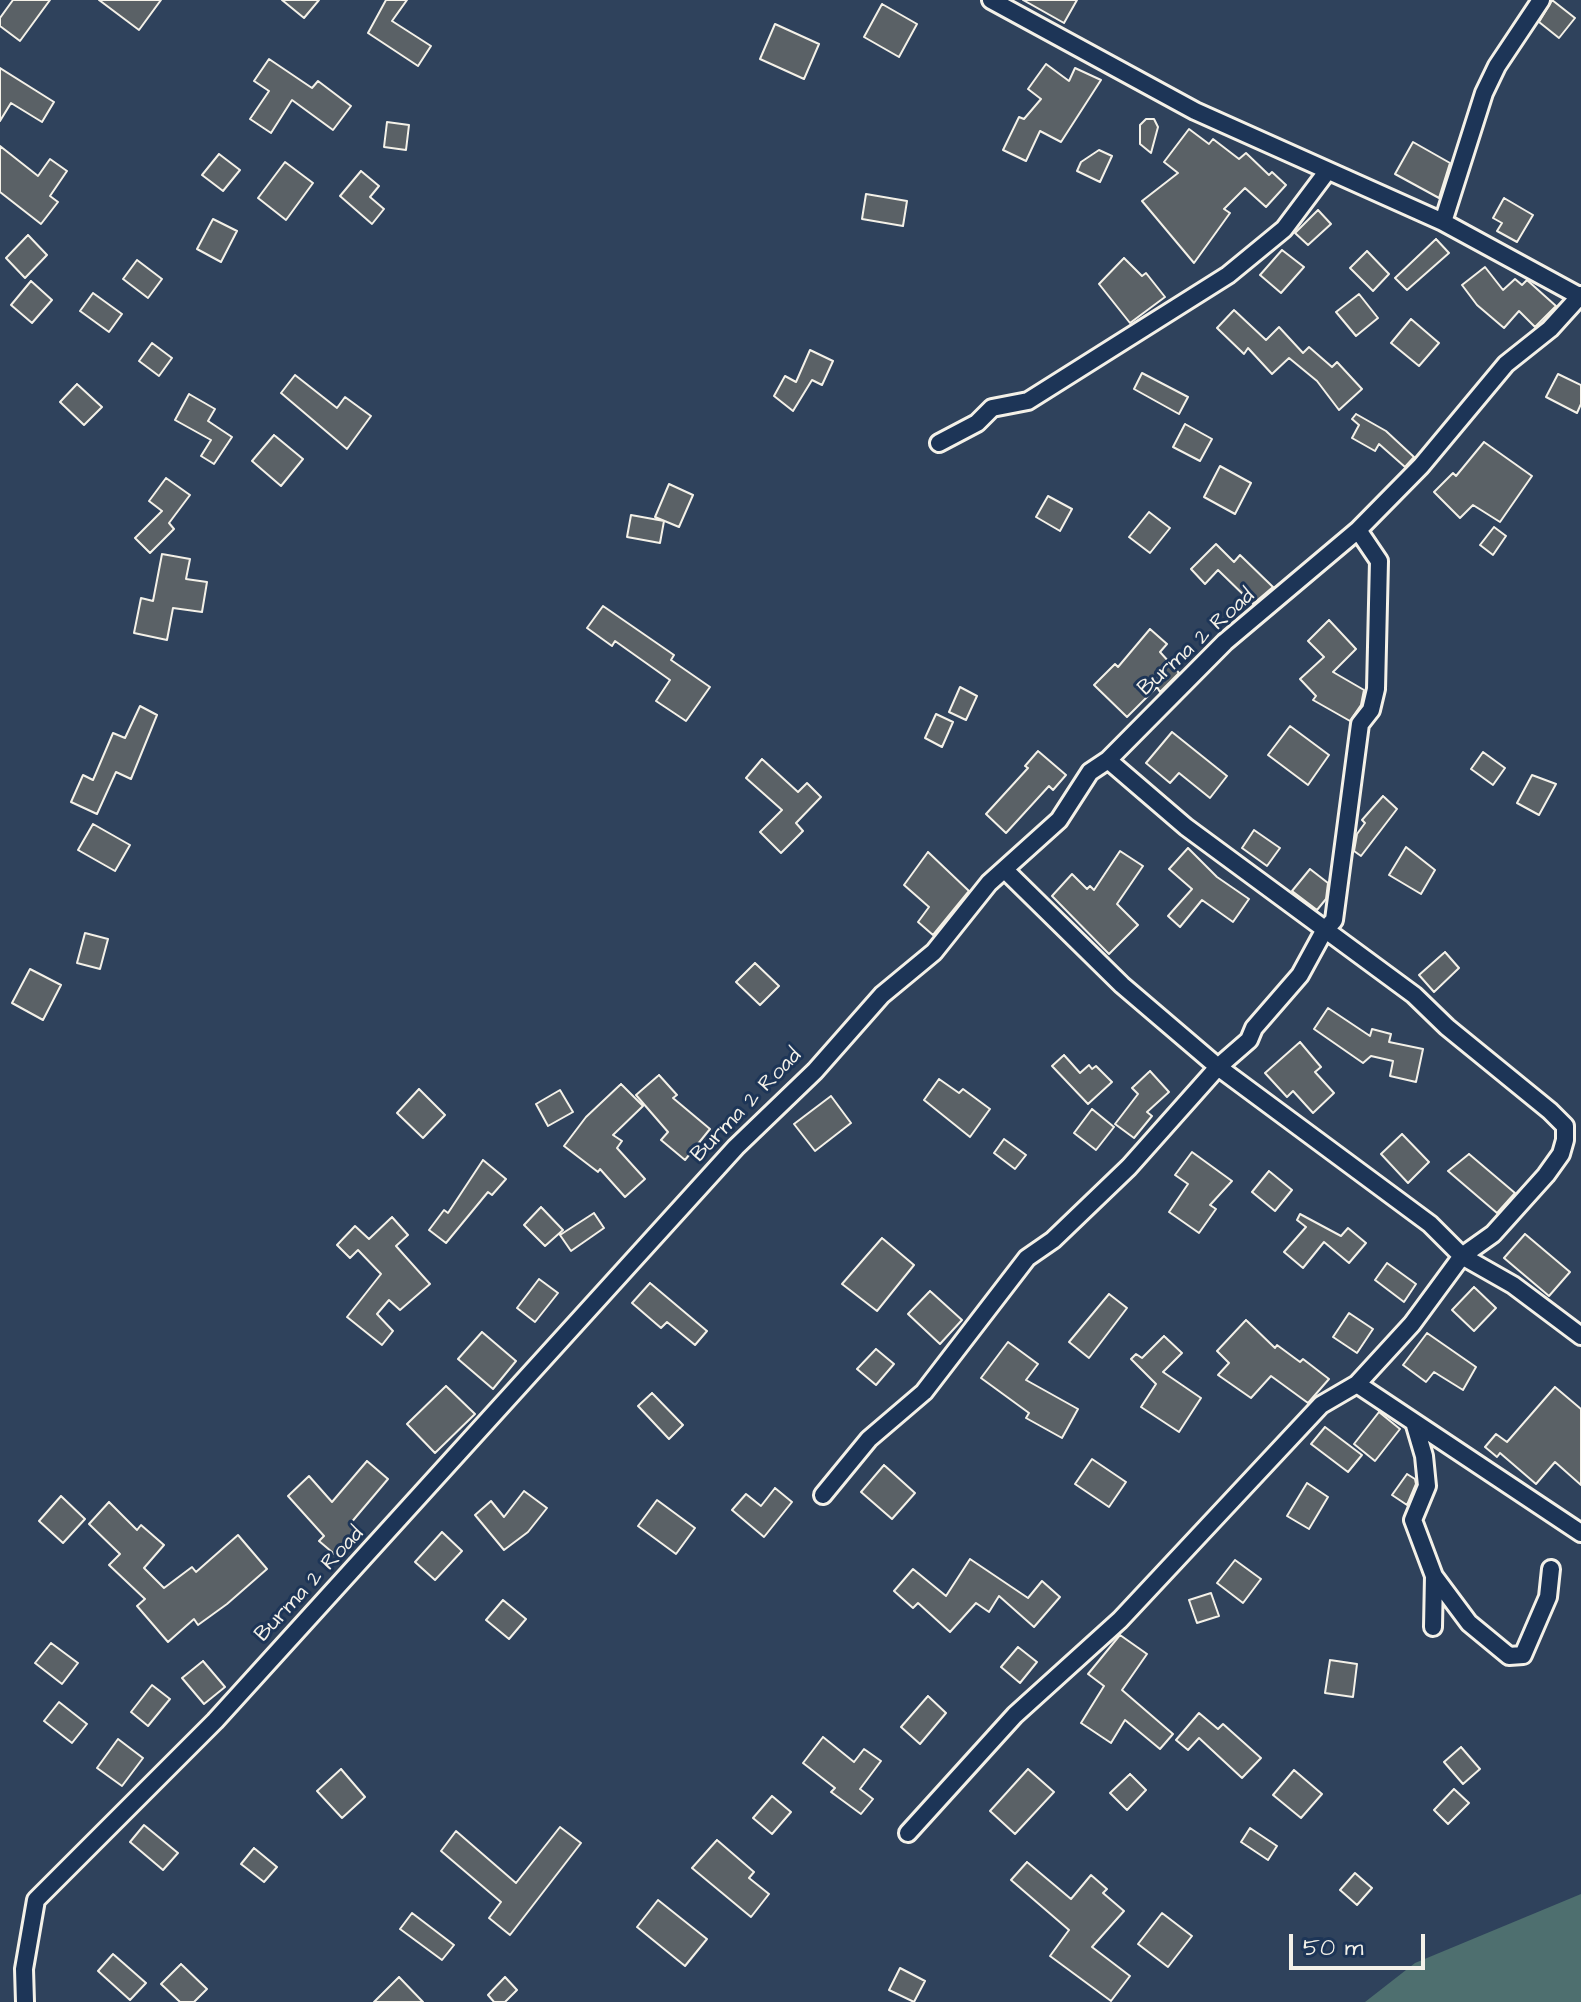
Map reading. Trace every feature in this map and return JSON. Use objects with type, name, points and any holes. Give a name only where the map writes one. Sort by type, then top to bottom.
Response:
[{"type":"street","points":[[991,0],[1195,111],[1326,173],[1443,222],[1580,296]]},
{"type":"street","points":[[1443,222],[1484,93],[1497,66],[1541,0]]},
{"type":"street","points":[[939,443],[977,423],[992,408],[1028,401],[1228,275],[1284,229],[1326,173]]},
{"type":"street","name":"Burma 2 Road","points":[[25,2002],[24,1969],[36,1900],[215,1721],[736,1147],[815,1071],[882,995],[934,952],[989,883],[1059,820],[1076,788],[1090,772],[1108,760],[1225,642],[1358,530],[1421,466],[1506,364],[1550,329],[1580,296]]},
{"type":"street","points":[[823,1495],[869,1439],[924,1392],[1027,1258],[1088,1209],[1146,1150],[1218,1067],[1249,1040],[1254,1028],[1300,975],[1324,931],[1334,920],[1360,724],[1371,710],[1376,689],[1379,561],[1358,530]]},
{"type":"street","points":[[908,1833],[1015,1715],[1120,1620],[1321,1405],[1357,1384],[1412,1324],[1462,1256],[1493,1234],[1561,1154],[1565,1126],[1414,995],[1186,827],[1108,760]]},
{"type":"street","points":[[1005,870],[1122,985],[1218,1067],[1430,1224],[1462,1256],[1513,1285],[1581,1336]]},
{"type":"street","points":[[1357,1384],[1581,1533]]},
{"type":"street","points":[[1414,1422],[1424,1456],[1427,1486],[1413,1520],[1434,1576],[1469,1623],[1509,1656],[1523,1655],[1548,1597],[1551,1569]]},
{"type":"street","points":[[1433,1627],[1434,1576]]},
{"type":"green space","points":[[1581,1894],[1581,2002],[1365,2002],[1415,1963]]},
{"type":"building","points":[[13,0],[50,0],[20,41],[0,26],[0,18]]},
{"type":"building","points":[[99,0],[161,0],[139,30]]},
{"type":"building","points":[[282,0],[319,0],[304,18]]},
{"type":"building","points":[[386,0],[407,0],[392,21],[431,46],[418,66],[368,33]]},
{"type":"building","points":[[1023,0],[1077,0],[1064,23]]},
{"type":"building","points":[[1552,0],[1575,18],[1559,38],[1539,22]]},
{"type":"building","points":[[882,4],[917,24],[899,57],[864,37]]},
{"type":"building","points":[[775,24],[819,44],[804,79],[760,59]]},
{"type":"building","points":[[269,59],[312,88],[318,81],[351,106],[333,130],[292,100],[271,133],[250,119],[269,91],[254,81]]},
{"type":"building","points":[[1046,64],[1069,81],[1075,68],[1101,80],[1061,142],[1040,131],[1026,161],[1003,150],[1019,117],[1024,119],[1041,99],[1028,89]]},
{"type":"building","points":[[0,68],[54,102],[42,122],[11,103],[0,121]]},
{"type":"building","points":[[1146,119],[1154,119],[1158,127],[1151,153],[1140,144],[1140,125]]},
{"type":"building","points":[[387,122],[409,125],[406,150],[384,147]]},
{"type":"building","points":[[1189,129],[1209,144],[1213,139],[1239,159],[1246,153],[1269,175],[1272,172],[1286,185],[1266,207],[1245,188],[1224,209],[1230,213],[1194,263],[1142,201],[1178,173],[1164,162]]},
{"type":"building","points":[[1413,142],[1450,163],[1439,198],[1395,174]]},
{"type":"building","points":[[0,146],[38,176],[50,159],[67,171],[50,196],[58,202],[41,224],[0,192]]},
{"type":"building","points":[[1099,150],[1112,156],[1100,182],[1077,171],[1081,162]]},
{"type":"building","points":[[219,154],[240,170],[223,191],[202,175]]},
{"type":"building","points":[[285,162],[313,183],[286,220],[258,198]]},
{"type":"building","points":[[361,171],[379,186],[370,197],[384,209],[372,224],[340,196]]},
{"type":"building","points":[[866,194],[907,201],[903,226],[862,219]]},
{"type":"building","points":[[1504,198],[1533,215],[1517,242],[1497,231],[1502,223],[1493,218]]},
{"type":"building","points":[[1318,210],[1331,224],[1308,245],[1295,233]]},
{"type":"building","points":[[213,219],[237,231],[221,262],[197,249]]},
{"type":"building","points":[[28,235],[47,255],[25,278],[6,258]]},
{"type":"building","points":[[1436,239],[1449,253],[1407,290],[1395,278]]},
{"type":"building","points":[[1282,250],[1304,267],[1281,293],[1260,275]]},
{"type":"building","points":[[1367,251],[1389,274],[1373,291],[1350,268]]},
{"type":"building","points":[[1124,258],[1142,276],[1146,273],[1165,297],[1130,323],[1099,284]]},
{"type":"building","points":[[137,260],[162,279],[148,298],[123,279]]},
{"type":"building","points":[[1485,267],[1503,290],[1515,279],[1522,285],[1527,280],[1556,306],[1535,327],[1519,311],[1504,328],[1477,305],[1462,285]]},
{"type":"building","points":[[31,281],[52,300],[32,323],[11,305]]},
{"type":"building","points":[[93,293],[122,314],[109,332],[80,311]]},
{"type":"building","points":[[1359,294],[1378,318],[1356,336],[1336,312]]},
{"type":"building","points":[[1234,310],[1266,340],[1279,327],[1303,353],[1309,347],[1332,367],[1337,362],[1362,389],[1339,410],[1317,381],[1289,358],[1272,374],[1248,348],[1244,354],[1217,328]]},
{"type":"building","points":[[1411,319],[1439,343],[1419,366],[1391,343]]},
{"type":"building","points":[[152,343],[172,358],[159,376],[139,361]]},
{"type":"building","points":[[810,350],[833,361],[822,385],[812,380],[793,411],[774,396],[785,376],[796,382]]},
{"type":"building","points":[[1142,373],[1188,397],[1179,414],[1134,389]]},
{"type":"building","points":[[1558,374],[1581,385],[1581,404],[1577,413],[1546,397]]},
{"type":"building","points":[[295,375],[337,408],[345,397],[371,416],[347,449],[281,393]]},
{"type":"building","points":[[77,384],[102,407],[84,425],[60,402]]},
{"type":"building","points":[[189,394],[215,409],[208,421],[232,437],[214,464],[201,456],[211,440],[175,420]]},
{"type":"building","points":[[1356,414],[1386,431],[1414,457],[1405,467],[1379,444],[1375,451],[1352,438],[1359,425],[1352,419]]},
{"type":"building","points":[[1185,424],[1212,439],[1200,461],[1173,447]]},
{"type":"building","points":[[274,435],[303,459],[281,486],[252,461]]},
{"type":"building","points":[[1484,442],[1532,476],[1500,522],[1473,505],[1460,518],[1434,492],[1453,473],[1456,476]]},
{"type":"building","points":[[1220,466],[1251,483],[1235,514],[1204,497]]},
{"type":"building","points":[[166,478],[190,495],[169,523],[174,529],[150,553],[135,538],[162,511],[149,501]]},
{"type":"building","points":[[669,484],[693,495],[679,527],[655,517]]},
{"type":"building","points":[[1048,496],[1072,509],[1060,531],[1036,517]]},
{"type":"building","points":[[1149,512],[1170,528],[1150,553],[1129,537]]},
{"type":"building","points":[[631,515],[664,521],[660,543],[627,537]]},
{"type":"building","points":[[1494,527],[1506,536],[1493,555],[1480,545]]},
{"type":"building","points":[[1216,544],[1234,562],[1240,555],[1273,587],[1253,604],[1218,570],[1205,584],[1191,569]]},
{"type":"building","points":[[162,554],[190,559],[186,579],[207,582],[202,612],[173,608],[167,640],[134,633],[141,598],[153,601]]},
{"type":"building","points":[[603,606],[674,655],[671,660],[710,687],[686,721],[656,701],[670,680],[615,641],[612,646],[587,628]]},
{"type":"building","points":[[1329,620],[1356,649],[1333,672],[1364,690],[1361,705],[1350,721],[1313,700],[1316,696],[1300,679],[1324,657],[1308,641]]},
{"type":"building","points":[[1150,629],[1167,644],[1160,652],[1179,673],[1160,692],[1157,687],[1127,717],[1094,685],[1115,664],[1118,667]]},
{"type":"building","points":[[960,687],[977,696],[966,720],[949,712]]},
{"type":"building","points":[[140,706],[157,715],[131,779],[116,772],[97,814],[71,802],[83,775],[93,780],[113,733],[125,738]]},
{"type":"building","points":[[936,714],[953,722],[942,747],[925,738]]},
{"type":"building","points":[[1290,726],[1329,755],[1308,785],[1268,755]]},
{"type":"building","points":[[1172,732],[1227,776],[1210,798],[1179,773],[1170,783],[1146,763]]},
{"type":"building","points":[[1038,751],[1066,775],[1053,790],[1049,786],[1006,833],[986,814],[1028,768],[1025,766]]},
{"type":"building","points":[[1483,752],[1505,768],[1493,785],[1471,769]]},
{"type":"building","points":[[762,759],[798,792],[807,783],[821,797],[796,823],[803,831],[781,853],[760,832],[782,810],[746,778]]},
{"type":"building","points":[[1532,775],[1556,784],[1539,815],[1517,803]]},
{"type":"building","points":[[1383,796],[1397,809],[1361,856],[1354,851],[1357,834],[1365,823],[1362,820]]},
{"type":"building","points":[[93,824],[130,845],[115,871],[78,850]]},
{"type":"building","points":[[1254,830],[1280,848],[1267,866],[1242,848]]},
{"type":"building","points":[[1406,847],[1435,870],[1421,894],[1389,875]]},
{"type":"building","points":[[1188,848],[1217,877],[1249,899],[1233,922],[1202,900],[1180,927],[1168,916],[1192,889],[1169,869]]},
{"type":"building","points":[[1120,851],[1143,866],[1117,904],[1138,925],[1109,954],[1052,896],[1072,874],[1087,889],[1090,886],[1094,890]]},
{"type":"building","points":[[928,852],[969,891],[933,935],[918,922],[929,907],[904,885]]},
{"type":"building","points":[[1310,869],[1328,883],[1326,899],[1317,910],[1292,891]]},
{"type":"building","points":[[85,933],[108,939],[100,969],[77,963]]},
{"type":"building","points":[[1445,952],[1459,968],[1434,992],[1419,975]]},
{"type":"building","points":[[755,963],[779,986],[760,1005],[736,982]]},
{"type":"building","points":[[30,969],[61,985],[43,1020],[12,1003]]},
{"type":"building","points":[[1328,1008],[1370,1036],[1372,1029],[1391,1034],[1389,1042],[1423,1049],[1416,1082],[1390,1076],[1393,1061],[1371,1056],[1363,1063],[1314,1029]]},
{"type":"building","points":[[1300,1042],[1321,1067],[1315,1072],[1334,1093],[1313,1113],[1293,1091],[1287,1097],[1265,1073]]},
{"type":"building","points":[[1064,1055],[1080,1073],[1089,1065],[1092,1069],[1096,1066],[1112,1082],[1088,1104],[1052,1066]]},
{"type":"building","points":[[1150,1071],[1169,1092],[1147,1112],[1152,1116],[1134,1138],[1115,1124],[1138,1094],[1132,1088]]},
{"type":"building","points":[[659,1075],[677,1095],[673,1098],[710,1129],[685,1160],[661,1140],[668,1132],[636,1095]]},
{"type":"building","points":[[939,1079],[959,1093],[963,1089],[990,1109],[970,1137],[924,1100]]},
{"type":"building","points":[[621,1084],[643,1106],[613,1135],[622,1141],[617,1148],[645,1179],[625,1197],[600,1169],[598,1172],[564,1146],[586,1117]]},
{"type":"building","points":[[419,1089],[445,1115],[423,1138],[397,1113]]},
{"type":"building","points":[[560,1090],[573,1112],[548,1126],[536,1104]]},
{"type":"building","points":[[831,1096],[851,1123],[815,1151],[794,1124]]},
{"type":"building","points":[[1092,1109],[1114,1127],[1096,1150],[1074,1133]]},
{"type":"building","points":[[1402,1134],[1429,1162],[1408,1183],[1381,1154]]},
{"type":"building","points":[[1004,1139],[1026,1155],[1015,1169],[994,1153]]},
{"type":"building","points":[[1192,1152],[1232,1181],[1210,1205],[1216,1209],[1199,1233],[1169,1212],[1188,1184],[1175,1175]]},
{"type":"building","points":[[1469,1154],[1515,1193],[1497,1213],[1448,1171]]},
{"type":"building","points":[[483,1160],[506,1179],[492,1195],[488,1192],[446,1243],[429,1230],[444,1210],[448,1213]]},
{"type":"building","points":[[1269,1171],[1292,1190],[1275,1211],[1252,1192]]},
{"type":"building","points":[[541,1207],[563,1230],[545,1246],[524,1225]]},
{"type":"building","points":[[594,1213],[604,1228],[571,1251],[560,1235]]},
{"type":"building","points":[[1300,1214],[1341,1236],[1348,1228],[1366,1243],[1349,1263],[1324,1242],[1303,1268],[1284,1252],[1306,1227],[1297,1220]]},
{"type":"building","points":[[392,1217],[408,1235],[396,1246],[430,1284],[400,1310],[389,1300],[377,1314],[393,1331],[382,1345],[347,1317],[381,1274],[358,1250],[350,1258],[337,1245],[355,1226],[369,1239]]},
{"type":"building","points":[[1525,1234],[1570,1272],[1549,1296],[1504,1258]]},
{"type":"building","points":[[882,1238],[914,1265],[877,1311],[842,1284]]},
{"type":"building","points":[[1387,1263],[1416,1284],[1404,1302],[1375,1280]]},
{"type":"building","points":[[539,1279],[558,1293],[535,1322],[517,1308]]},
{"type":"building","points":[[650,1283],[707,1331],[695,1345],[667,1322],[661,1328],[632,1303]]},
{"type":"building","points":[[1474,1287],[1496,1308],[1474,1331],[1452,1310]]},
{"type":"building","points":[[930,1291],[962,1320],[940,1344],[908,1314]]},
{"type":"building","points":[[1109,1294],[1127,1308],[1089,1358],[1069,1342]]},
{"type":"building","points":[[1349,1313],[1373,1329],[1357,1353],[1333,1337]]},
{"type":"building","points":[[1246,1320],[1275,1348],[1277,1345],[1300,1362],[1303,1359],[1329,1379],[1308,1403],[1271,1376],[1251,1398],[1218,1375],[1229,1363],[1217,1351]]},
{"type":"building","points":[[482,1332],[516,1361],[493,1389],[458,1359]]},
{"type":"building","points":[[1427,1333],[1476,1367],[1463,1390],[1434,1372],[1426,1382],[1403,1365]]},
{"type":"building","points":[[1164,1336],[1182,1353],[1163,1372],[1201,1398],[1179,1432],[1141,1407],[1156,1384],[1131,1359],[1136,1354],[1142,1358]]},
{"type":"building","points":[[1008,1342],[1038,1364],[1026,1380],[1078,1409],[1062,1438],[1026,1418],[1029,1413],[981,1378]]},
{"type":"building","points":[[876,1349],[894,1364],[876,1385],[857,1369]]},
{"type":"building","points":[[446,1386],[475,1414],[435,1453],[407,1424]]},
{"type":"building","points":[[1555,1387],[1581,1409],[1581,1485],[1555,1462],[1536,1484],[1500,1453],[1497,1457],[1485,1447],[1496,1434],[1507,1442]]},
{"type":"building","points":[[652,1393],[683,1425],[669,1439],[638,1406]]},
{"type":"building","points":[[1379,1412],[1400,1429],[1375,1461],[1354,1444]]},
{"type":"building","points":[[1325,1427],[1362,1455],[1348,1472],[1311,1444]]},
{"type":"building","points":[[1092,1459],[1126,1482],[1109,1507],[1075,1484]]},
{"type":"building","points":[[367,1461],[388,1479],[350,1524],[361,1533],[339,1558],[319,1541],[324,1536],[288,1496],[309,1476],[332,1502]]},
{"type":"building","points":[[884,1465],[915,1493],[892,1519],[861,1492]]},
{"type":"building","points":[[1407,1474],[1415,1479],[1416,1484],[1407,1505],[1392,1495]]},
{"type":"building","points":[[1307,1483],[1328,1497],[1309,1529],[1287,1516]]},
{"type":"building","points":[[775,1488],[792,1502],[764,1537],[732,1510],[746,1494],[761,1506]]},
{"type":"building","points":[[524,1491],[547,1508],[528,1532],[504,1550],[475,1515],[491,1501],[504,1517]]},
{"type":"building","points":[[61,1496],[85,1519],[63,1543],[39,1521]]},
{"type":"building","points":[[657,1500],[695,1528],[676,1554],[638,1526]]},
{"type":"building","points":[[109,1502],[137,1530],[141,1525],[164,1545],[144,1568],[164,1588],[192,1567],[196,1572],[238,1535],[267,1569],[227,1604],[198,1625],[194,1619],[168,1642],[137,1606],[145,1599],[109,1565],[120,1554],[89,1524]]},
{"type":"building","points":[[442,1532],[462,1551],[435,1580],[415,1562]]},
{"type":"building","points":[[970,1559],[1028,1598],[1042,1581],[1060,1597],[1034,1627],[999,1596],[989,1612],[976,1603],[950,1632],[918,1603],[913,1608],[894,1591],[913,1569],[946,1596]]},
{"type":"building","points":[[1235,1560],[1261,1579],[1243,1603],[1217,1583]]},
{"type":"building","points":[[1211,1593],[1219,1616],[1197,1623],[1189,1600]]},
{"type":"building","points":[[503,1600],[526,1619],[509,1639],[486,1620]]},
{"type":"building","points":[[1120,1635],[1147,1654],[1122,1690],[1173,1734],[1160,1749],[1125,1720],[1111,1743],[1081,1723],[1104,1686],[1088,1674]]},
{"type":"building","points":[[51,1643],[78,1663],[62,1684],[35,1663]]},
{"type":"building","points":[[1018,1647],[1037,1662],[1020,1683],[1001,1667]]},
{"type":"building","points":[[1330,1660],[1357,1664],[1353,1697],[1325,1693]]},
{"type":"building","points":[[203,1661],[225,1687],[204,1704],[182,1678]]},
{"type":"building","points":[[152,1685],[170,1699],[148,1726],[131,1712]]},
{"type":"building","points":[[928,1696],[946,1713],[920,1744],[901,1727]]},
{"type":"building","points":[[59,1702],[87,1724],[72,1743],[44,1721]]},
{"type":"building","points":[[1199,1713],[1218,1729],[1223,1724],[1261,1758],[1242,1778],[1199,1738],[1188,1750],[1176,1740]]},
{"type":"building","points":[[823,1737],[854,1762],[864,1749],[881,1761],[860,1789],[873,1799],[861,1814],[831,1792],[835,1788],[803,1763]]},
{"type":"building","points":[[118,1739],[143,1758],[122,1786],[97,1768]]},
{"type":"building","points":[[1461,1747],[1480,1769],[1463,1784],[1444,1762]]},
{"type":"building","points":[[341,1769],[365,1797],[342,1818],[317,1791]]},
{"type":"building","points":[[1028,1769],[1054,1792],[1015,1834],[990,1811]]},
{"type":"building","points":[[1294,1770],[1322,1794],[1301,1818],[1273,1795]]},
{"type":"building","points":[[1130,1774],[1146,1790],[1127,1810],[1110,1793]]},
{"type":"building","points":[[1454,1789],[1469,1803],[1448,1824],[1434,1810]]},
{"type":"building","points":[[772,1796],[791,1812],[772,1834],[753,1818]]},
{"type":"building","points":[[144,1825],[178,1853],[163,1870],[130,1842]]},
{"type":"building","points":[[560,1827],[581,1843],[510,1935],[489,1918],[501,1902],[441,1851],[456,1831],[516,1883]]},
{"type":"building","points":[[1250,1828],[1277,1846],[1268,1860],[1241,1842]]},
{"type":"building","points":[[717,1840],[754,1872],[749,1878],[769,1894],[751,1917],[692,1868]]},
{"type":"building","points":[[254,1848],[277,1867],[264,1882],[241,1864]]},
{"type":"building","points":[[1027,1862],[1071,1899],[1091,1875],[1107,1889],[1103,1893],[1124,1911],[1092,1947],[1130,1976],[1111,2001],[1050,1956],[1069,1930],[1011,1880]]},
{"type":"building","points":[[1355,1873],[1372,1888],[1357,1905],[1340,1890]]},
{"type":"building","points":[[658,1900],[707,1939],[685,1966],[637,1927]]},
{"type":"building","points":[[412,1913],[454,1945],[442,1960],[400,1929]]},
{"type":"building","points":[[1162,1913],[1192,1936],[1168,1967],[1138,1944]]},
{"type":"building","points":[[113,1954],[146,1983],[130,2000],[98,1971]]},
{"type":"building","points":[[181,1964],[207,1989],[194,2002],[180,2002],[161,1984]]},
{"type":"building","points":[[900,1968],[925,1981],[914,2002],[889,1990]]},
{"type":"building","points":[[399,1977],[423,2002],[374,2002]]},
{"type":"building","points":[[505,1977],[517,1990],[505,2002],[494,2002],[488,1995]]}]
